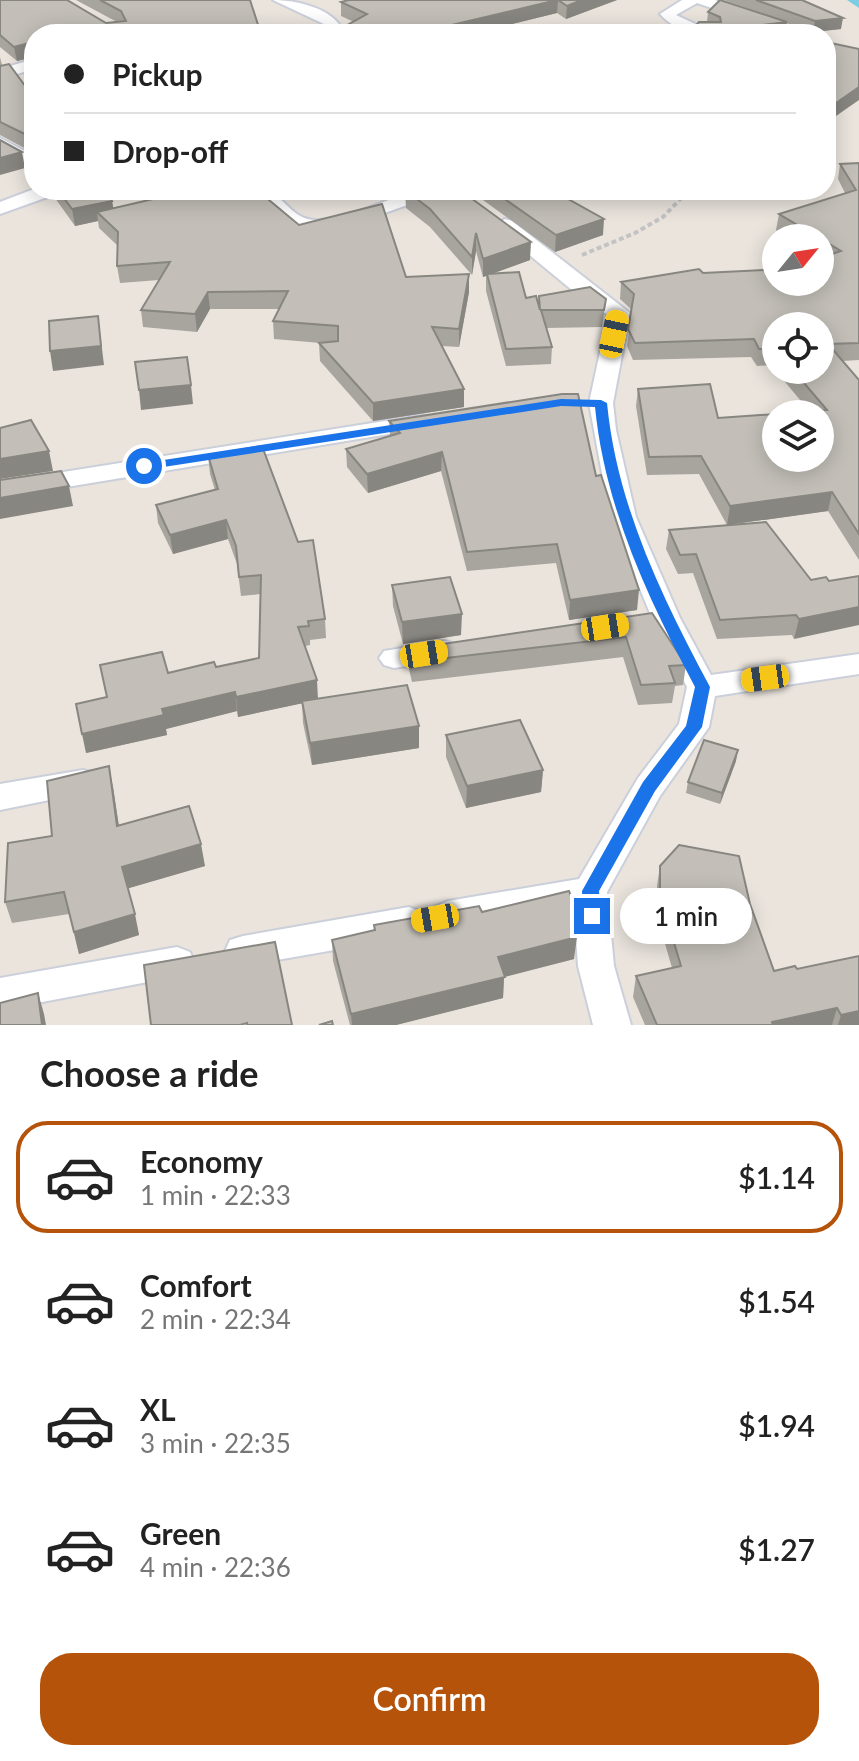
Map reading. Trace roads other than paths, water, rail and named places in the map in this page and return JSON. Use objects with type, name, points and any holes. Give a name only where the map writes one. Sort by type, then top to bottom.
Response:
[{"type":"street","points":[[280,0],[333,24]]},
{"type":"street","points":[[682,24],[667,14],[692,0]]},
{"type":"street","points":[[703,0],[774,24]]},
{"type":"street","points":[[0,74],[24,67]]},
{"type":"street","points":[[0,143],[24,158]]},
{"type":"street","points":[[0,208],[24,199]]},
{"type":"street","points":[[269,200],[300,224],[323,224],[405,200]]},
{"type":"street","points":[[490,215],[585,291],[619,313],[601,403],[623,517],[666,618],[702,687],[694,727],[649,787],[590,891],[596,966],[612,1025]]},
{"type":"street","points":[[574,403],[601,403]]},
{"type":"street","points":[[0,490],[446,419]]},
{"type":"street","points":[[636,622],[666,618]]},
{"type":"street","points":[[394,658],[470,647]]},
{"type":"street","points":[[702,687],[859,664]]},
{"type":"street","points":[[0,797],[89,781]]},
{"type":"street","points":[[0,994],[590,891]]}]
